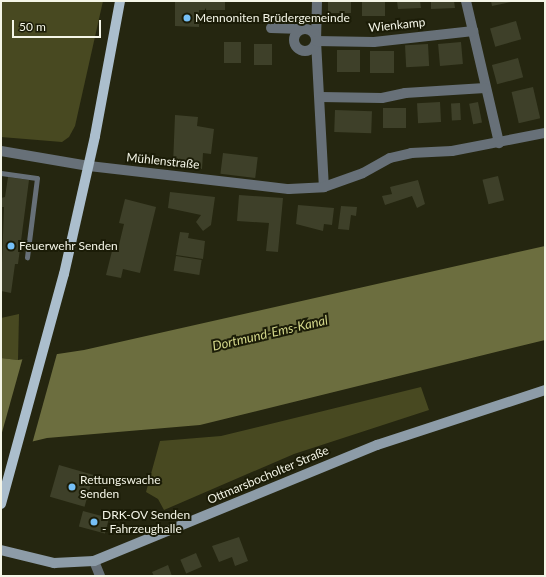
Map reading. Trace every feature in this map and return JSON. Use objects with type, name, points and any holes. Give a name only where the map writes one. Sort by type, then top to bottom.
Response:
[{"type":"main road","points":[[1,504],[50,327],[89,166],[120,1]]},
{"type":"main road","name":"Ottmarsbocholter Straße","points":[[1,550],[54,563],[94,561],[377,445],[545,390]]},
{"type":"street","points":[[317,1],[316,41],[321,97],[324,187]]},
{"type":"street","points":[[466,1],[499,143],[545,133]]},
{"type":"street","points":[[271,28],[310,30],[316,41]]},
{"type":"street","points":[[302,29],[294,39],[296,47],[308,51],[316,41]]},
{"type":"street","name":"Wienkamp","points":[[316,41],[374,42],[473,31]]},
{"type":"street","points":[[321,97],[382,98],[405,93],[486,88]]},
{"type":"street","name":"Mühlenstraße","points":[[1,151],[89,166],[289,189],[324,187],[363,173],[390,158],[411,153],[452,151],[499,143]]},
{"type":"street","points":[[94,561],[100,576]]},
{"type":"lane","points":[[1,173],[37,178],[27,257]]},
{"type":"shaded area","points":[[1,1],[103,1],[75,126],[69,137],[62,142],[1,137]]},
{"type":"shaded area","points":[[19,314],[18,360],[1,358],[1,318]]},
{"type":"shaded area","points":[[421,387],[429,410],[294,454],[164,510],[158,499],[146,492],[160,441],[221,436]]},
{"type":"water","name":"Dortmund-Ems-Kanal","points":[[545,246],[545,340],[200,425],[47,438],[1,449],[1,358],[18,360],[84,350]]},
{"type":"pier","points":[[58,350],[32,444],[1,451],[1,436],[23,357]]},
{"type":"building","name":"Mennoniten Brüdergemeinde","points":[[175,1],[225,1],[225,10],[199,10],[199,27],[175,26]]},
{"type":"building","points":[[328,1],[351,1],[351,13],[328,13]]},
{"type":"building","points":[[362,1],[385,1],[385,16],[362,16]]},
{"type":"building","points":[[397,1],[420,1],[421,8],[398,9]]},
{"type":"building","points":[[431,1],[454,1],[455,8],[431,9]]},
{"type":"building","points":[[491,1],[511,1],[511,2],[492,6]]},
{"type":"building","points":[[516,21],[521,39],[495,47],[490,28]]},
{"type":"building","points":[[224,42],[241,42],[241,63],[224,63]]},
{"type":"building","points":[[461,42],[463,64],[440,66],[438,44]]},
{"type":"building","points":[[254,44],[272,44],[272,65],[254,65]]},
{"type":"building","points":[[428,44],[429,66],[406,67],[405,45]]},
{"type":"building","points":[[337,50],[360,50],[360,72],[337,72]]},
{"type":"building","points":[[370,51],[394,51],[394,73],[370,73]]},
{"type":"building","points":[[518,58],[523,77],[497,84],[492,65]]},
{"type":"building","points":[[533,87],[540,118],[519,123],[512,92]]},
{"type":"building","points":[[440,102],[441,122],[418,123],[417,103]]},
{"type":"building","points":[[478,102],[482,123],[473,124],[469,104]]},
{"type":"building","points":[[451,103],[460,103],[461,120],[452,120]]},
{"type":"building","points":[[383,108],[406,108],[406,128],[383,128]]},
{"type":"building","points":[[335,110],[372,111],[371,133],[334,132]]},
{"type":"building","points":[[175,115],[198,117],[197,126],[214,129],[211,154],[203,153],[202,169],[173,165]]},
{"type":"building","points":[[223,153],[258,157],[255,178],[220,174]]},
{"type":"building","points":[[498,176],[504,200],[489,204],[482,180]]},
{"type":"building","name":"Feuerwehr Senden","points":[[8,177],[29,180],[18,264],[15,264],[11,293],[1,291],[4,207],[1,207],[1,198],[5,197]]},
{"type":"building","points":[[418,180],[425,204],[417,208],[412,196],[385,205],[382,196],[392,194],[390,187]]},
{"type":"building","points":[[170,192],[215,197],[211,225],[203,231],[196,222],[201,215],[168,208]]},
{"type":"building","points":[[239,195],[283,198],[278,252],[266,251],[269,223],[237,221]]},
{"type":"building","points":[[125,199],[156,207],[140,273],[123,269],[121,278],[106,275],[113,247],[118,249],[124,224],[119,223]]},
{"type":"building","points":[[298,205],[334,208],[332,225],[324,224],[323,231],[296,224]]},
{"type":"building","points":[[341,206],[357,207],[356,216],[351,215],[349,230],[338,229]]},
{"type":"building","points":[[180,232],[189,233],[188,238],[205,241],[203,259],[176,255]]},
{"type":"building","points":[[176,256],[202,260],[199,275],[174,271]]},
{"type":"building","name":"Rettungswache Senden","points":[[59,465],[94,475],[85,507],[50,497]]},
{"type":"building","name":"DRK-OV Senden - Fahrzeughalle","points":[[83,511],[109,518],[105,533],[79,526]]},
{"type":"building","points":[[239,537],[248,561],[235,566],[232,557],[219,562],[212,546]]},
{"type":"building","points":[[196,553],[202,567],[186,573],[180,560]]},
{"type":"building","points":[[168,565],[172,576],[154,576],[152,572]]},
{"type":"place","name":"Mennoniten Brüdergemeinde","points":[[187,18]]},
{"type":"place","name":"Feuerwehr Senden","points":[[11,246]]},
{"type":"place","name":"Rettungswache Senden","points":[[72,487]]},
{"type":"place","name":"DRK-OV Senden - Fahrzeughalle","points":[[94,522]]}]
